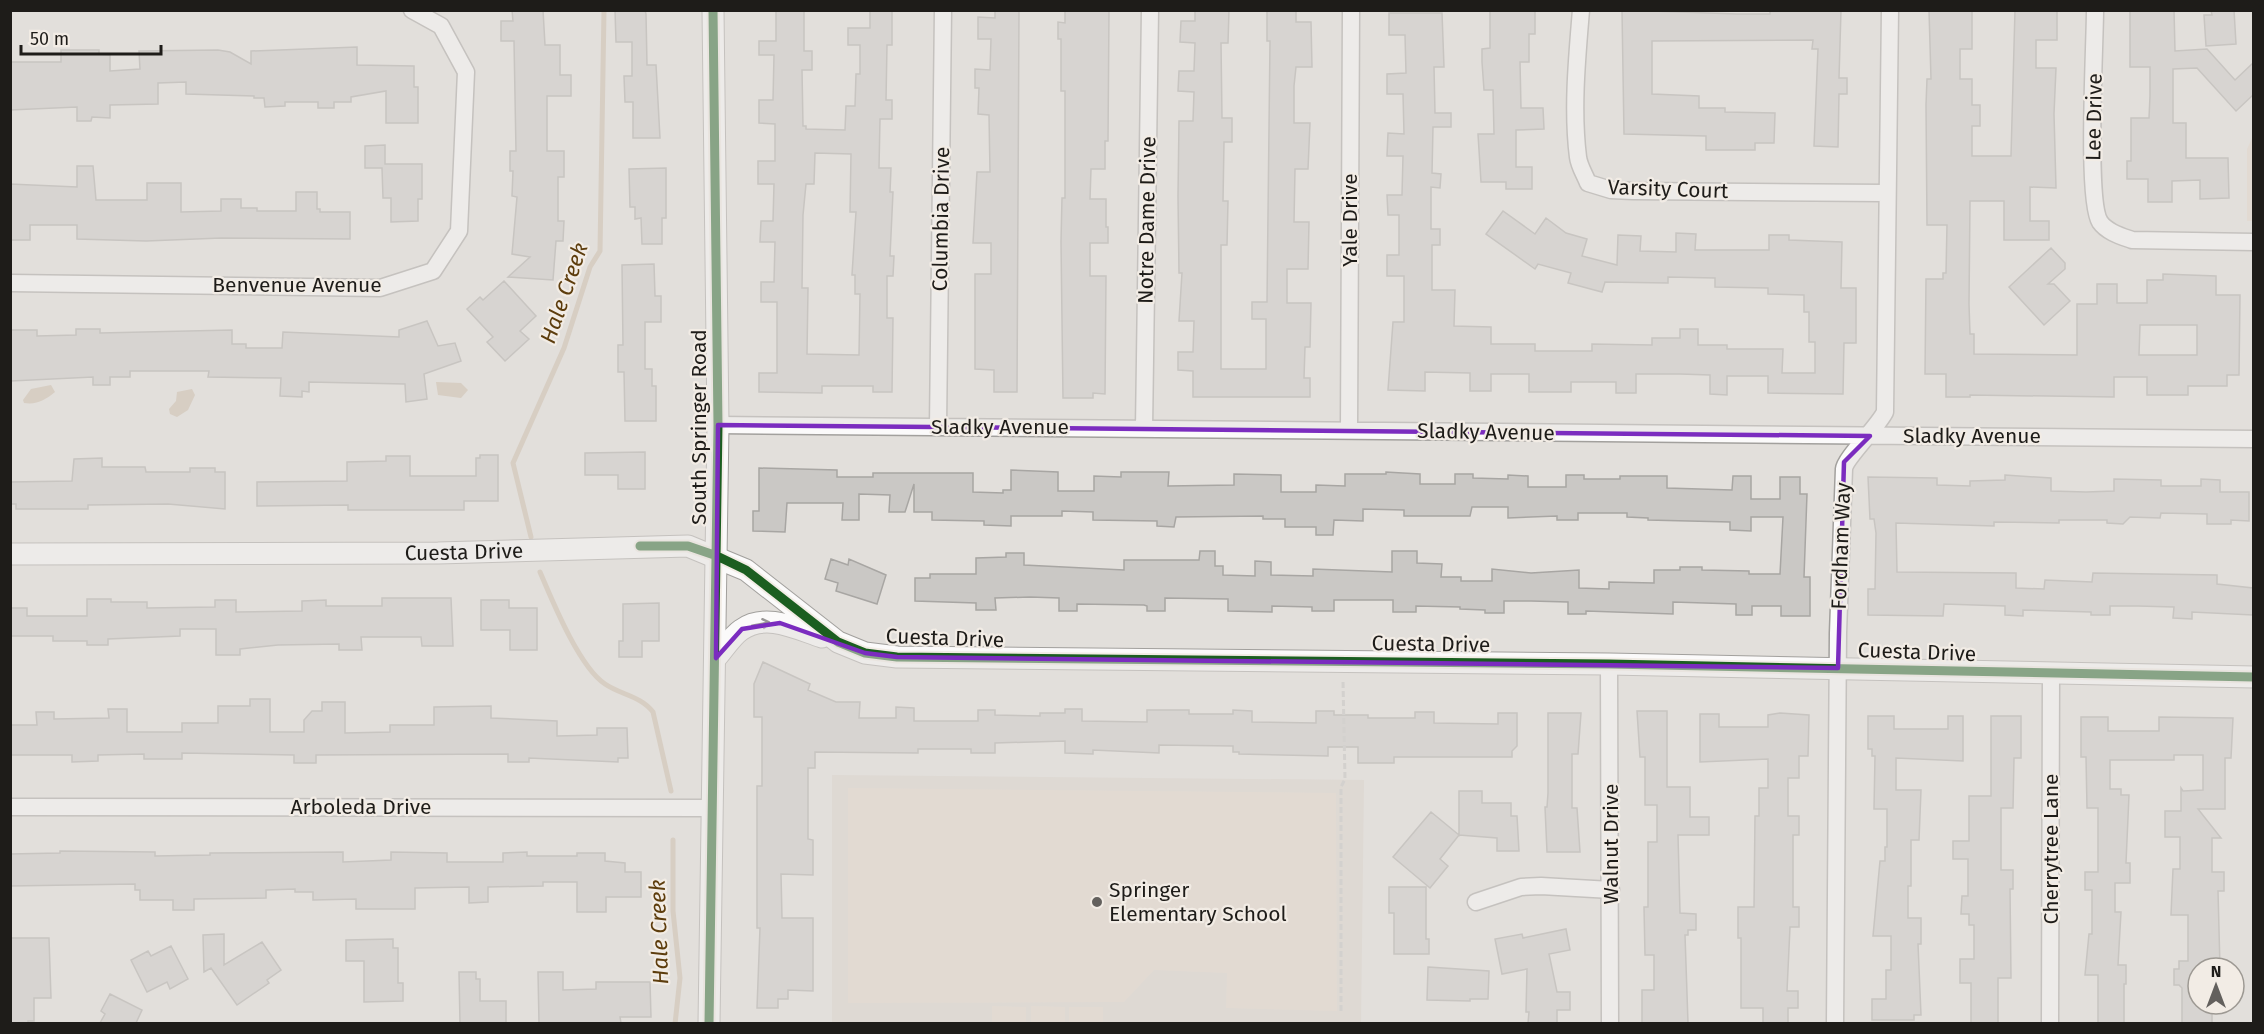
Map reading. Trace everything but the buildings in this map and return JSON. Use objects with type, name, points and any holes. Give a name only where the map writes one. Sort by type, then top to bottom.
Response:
[{"type":"street","name":"Benvenue Avenue","points":[[10,284],[380,288],[433,271],[459,231],[466,72],[441,26],[412,10]]},
{"type":"street","name":"South Springer Road","points":[[709,1023],[718,425],[713,10]]},
{"type":"street","name":"Columbia Drive","points":[[938,427],[943,10]]},
{"type":"street","name":"Notre Dame Drive","points":[[1144,429],[1150,10]]},
{"type":"street","name":"Yale Drive","points":[[1349,430],[1351,10]]},
{"type":"street","name":"Varsity Court","points":[[1581,10],[1577,62],[1578,159],[1588,183],[1611,190],[1633,191],[1886,193]]},
{"type":"street","name":"Fordham Way","points":[[1834,1023],[1838,668],[1844,462],[1870,436],[1885,412],[1890,10]]},
{"type":"street","name":"Lee Drive","points":[[2095,10],[2093,191],[2100,222],[2114,233],[2132,240],[2253,242]]},
{"type":"street","name":"Sladky Avenue","points":[[718,425],[2253,439]]},
{"type":"street","name":"Cuesta Drive","points":[[10,554],[438,553],[681,545],[717,556],[746,570],[838,642],[865,653],[897,657],[1609,664],[2253,677]]},
{"type":"street","points":[[716,658],[742,629],[764,622],[780,623],[838,642]]},
{"type":"street","name":"Walnut Drive","points":[[1609,664],[1610,1023]]},
{"type":"street","name":"Cherrytree Lane","points":[[2050,1023],[2051,674]]},
{"type":"street","name":"Arboleda Drive","points":[[10,807],[711,808]]},
{"type":"street","points":[[1476,902],[1521,887],[1611,890]]},
{"type":"path","points":[[1341,1011],[1341,787],[1345,779],[1343,662]]},
{"type":"highlighted area","points":[[718,425],[1870,436],[1844,462],[1838,668],[897,657],[865,653],[780,623],[742,629],[716,658]]},
{"type":"shaded area","points":[[2253,136],[2253,221],[2247,221],[2247,149]]},
{"type":"shaded area","points":[[436,382],[461,383],[468,390],[461,398],[438,395]]},
{"type":"shaded area","points":[[51,385],[55,392],[48,397],[37,403],[24,403],[23,400],[31,389]]},
{"type":"shaded area","points":[[192,389],[195,395],[188,410],[177,417],[170,414],[169,409],[176,401],[177,392]]},
{"type":"shaded area","name":"Springer Elementary School","points":[[832,775],[1364,780],[1361,1023],[832,1024]]},
{"type":"shaded area","name":"Springer Elementary School","points":[[848,788],[1336,793],[1337,1011],[1226,1008],[1227,973],[1154,970],[1124,1002],[848,1003]]},
{"type":"shaded area","points":[[992,1006],[1026,1007],[1026,1023],[992,1023]]},
{"type":"shaded area","points":[[1031,1006],[1065,1007],[1065,1023],[1031,1023]]},
{"type":"shaded area","points":[[1069,1007],[1103,1007],[1103,1023],[1069,1023]]},
{"type":"waterway","name":"Hale Creek","points":[[531,537],[513,463],[564,348],[590,267],[600,251],[604,10]]},
{"type":"waterway","name":"Hale Creek","points":[[540,572],[567,632],[595,675],[611,688],[643,702],[653,712],[671,791]]},
{"type":"waterway","name":"Hale Creek","points":[[673,840],[673,911],[680,978],[675,1024]]},
{"type":"cycle path","points":[[709,1024],[718,425],[713,10]]},
{"type":"cycle path","points":[[640,546],[688,546],[717,556],[746,570],[838,642],[865,653],[897,657],[1609,664],[2254,677]]},
{"type":"place","name":"Springer Elementary School","points":[[1097,902]]}]
